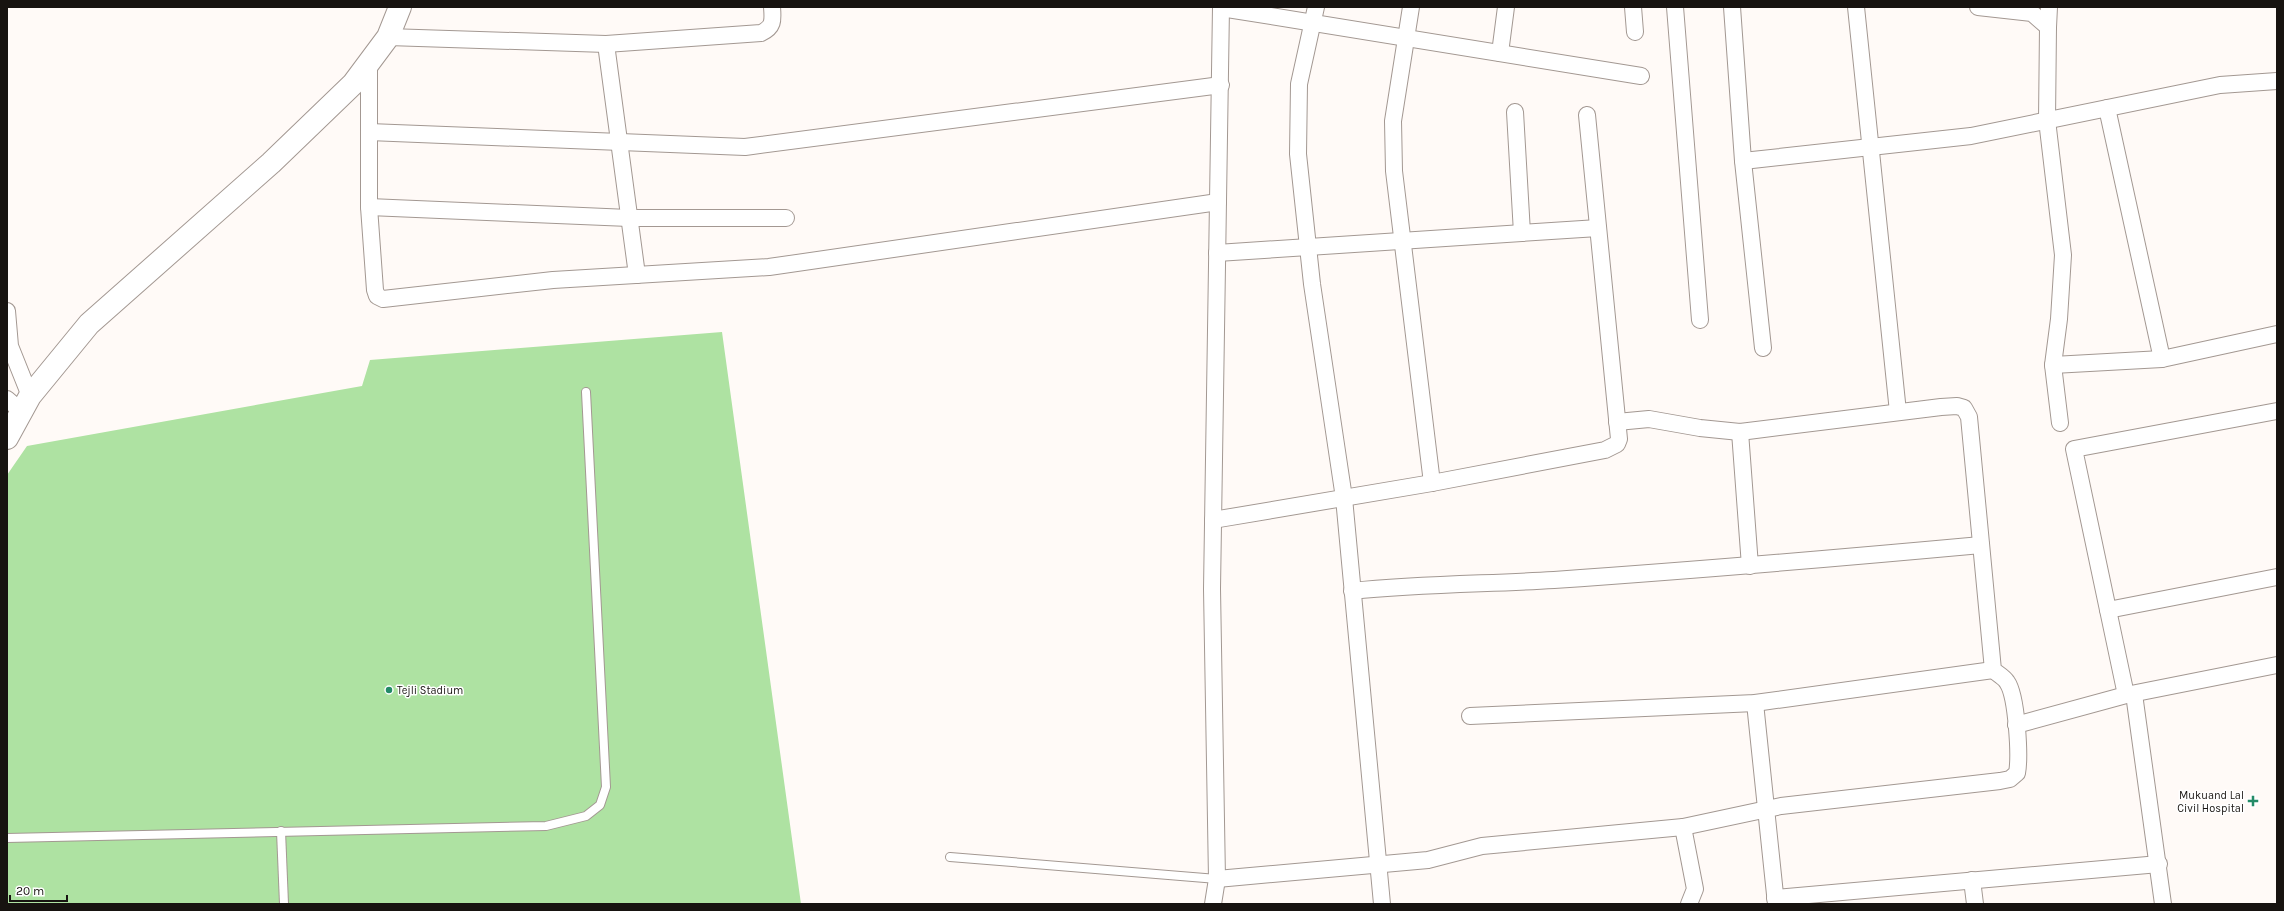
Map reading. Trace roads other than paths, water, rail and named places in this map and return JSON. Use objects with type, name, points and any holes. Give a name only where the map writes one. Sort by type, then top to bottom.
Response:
[{"type":"street","points":[[7,438],[19,402],[89,324],[271,163],[353,84],[388,37],[400,7]]},
{"type":"street","points":[[388,37],[606,44],[761,33],[769,29],[773,23],[772,7]]},
{"type":"street","points":[[1213,904],[1217,879],[1212,589],[1221,85],[1221,7],[1641,76]]},
{"type":"street","points":[[1316,7],[1314,23],[1299,84],[1298,154],[1308,247],[1344,498],[1377,865],[1382,904]]},
{"type":"street","points":[[1411,7],[1393,121],[1394,171],[1432,484]]},
{"type":"street","points":[[1500,53],[1506,7]]},
{"type":"street","points":[[1633,7],[1635,32]]},
{"type":"street","points":[[1675,7],[1700,320]]},
{"type":"street","points":[[1732,7],[1744,161],[1763,348]]},
{"type":"street","points":[[1856,7],[1898,412]]},
{"type":"street","points":[[1978,7],[2004,8],[2032,13],[2048,26]]},
{"type":"street","points":[[2050,7],[2048,26],[2047,120],[2063,255],[2059,319],[2053,365],[2060,423]]},
{"type":"street","points":[[606,44],[637,275]]},
{"type":"street","points":[[369,64],[369,207],[376,290],[377,296],[383,299],[553,280],[769,267],[1218,202]]},
{"type":"street","points":[[1744,161],[1971,136],[2220,85],[2277,81]]},
{"type":"street","points":[[369,132],[745,147],[1221,85]]},
{"type":"street","points":[[2107,108],[2162,358]]},
{"type":"street","points":[[1515,112],[1522,233]]},
{"type":"street","points":[[1213,520],[1432,484],[1610,448],[1617,444],[1619,439],[1587,116]]},
{"type":"street","points":[[369,207],[629,218],[786,218]]},
{"type":"street","points":[[1217,253],[1598,228]]},
{"type":"street","points":[[7,311],[8,348],[19,402]]},
{"type":"street","points":[[2053,365],[2162,358],[2277,334]]},
{"type":"street","points":[[1217,879],[1428,860],[1482,846],[1683,827],[1780,806],[2010,779],[2017,773],[2016,724],[2011,691],[2007,682],[1993,670],[1969,417],[1964,408],[1952,406],[1740,432],[1700,428],[1649,419],[1617,422]]},
{"type":"street","points":[[2163,904],[2158,864],[2130,695],[2108,610],[2074,449],[2277,411]]},
{"type":"street","points":[[1740,432],[1750,566]]},
{"type":"street","points":[[1352,591],[1417,585],[1479,585],[1750,566],[1981,545]]},
{"type":"street","points":[[2108,610],[2277,577]]},
{"type":"street","points":[[2016,724],[2130,695],[2277,665]]},
{"type":"street","points":[[1470,716],[1755,703],[1993,670]]},
{"type":"street","points":[[1755,703],[1776,901],[1972,880],[2158,864]]},
{"type":"street","points":[[1683,827],[1695,889],[1689,904]]},
{"type":"street","points":[[1972,880],[1975,904]]},
{"type":"lane","points":[[7,838],[546,826],[586,816],[600,805],[606,788],[586,392]]},
{"type":"lane","points":[[281,831],[284,904]]},
{"type":"lane","points":[[950,858],[1217,879]]},
{"type":"place","name":"Tejli Stadium","points":[[389,690]]},
{"type":"place","name":"Mukuand Lal Civil Hospital","points":[[2253,801]]}]
